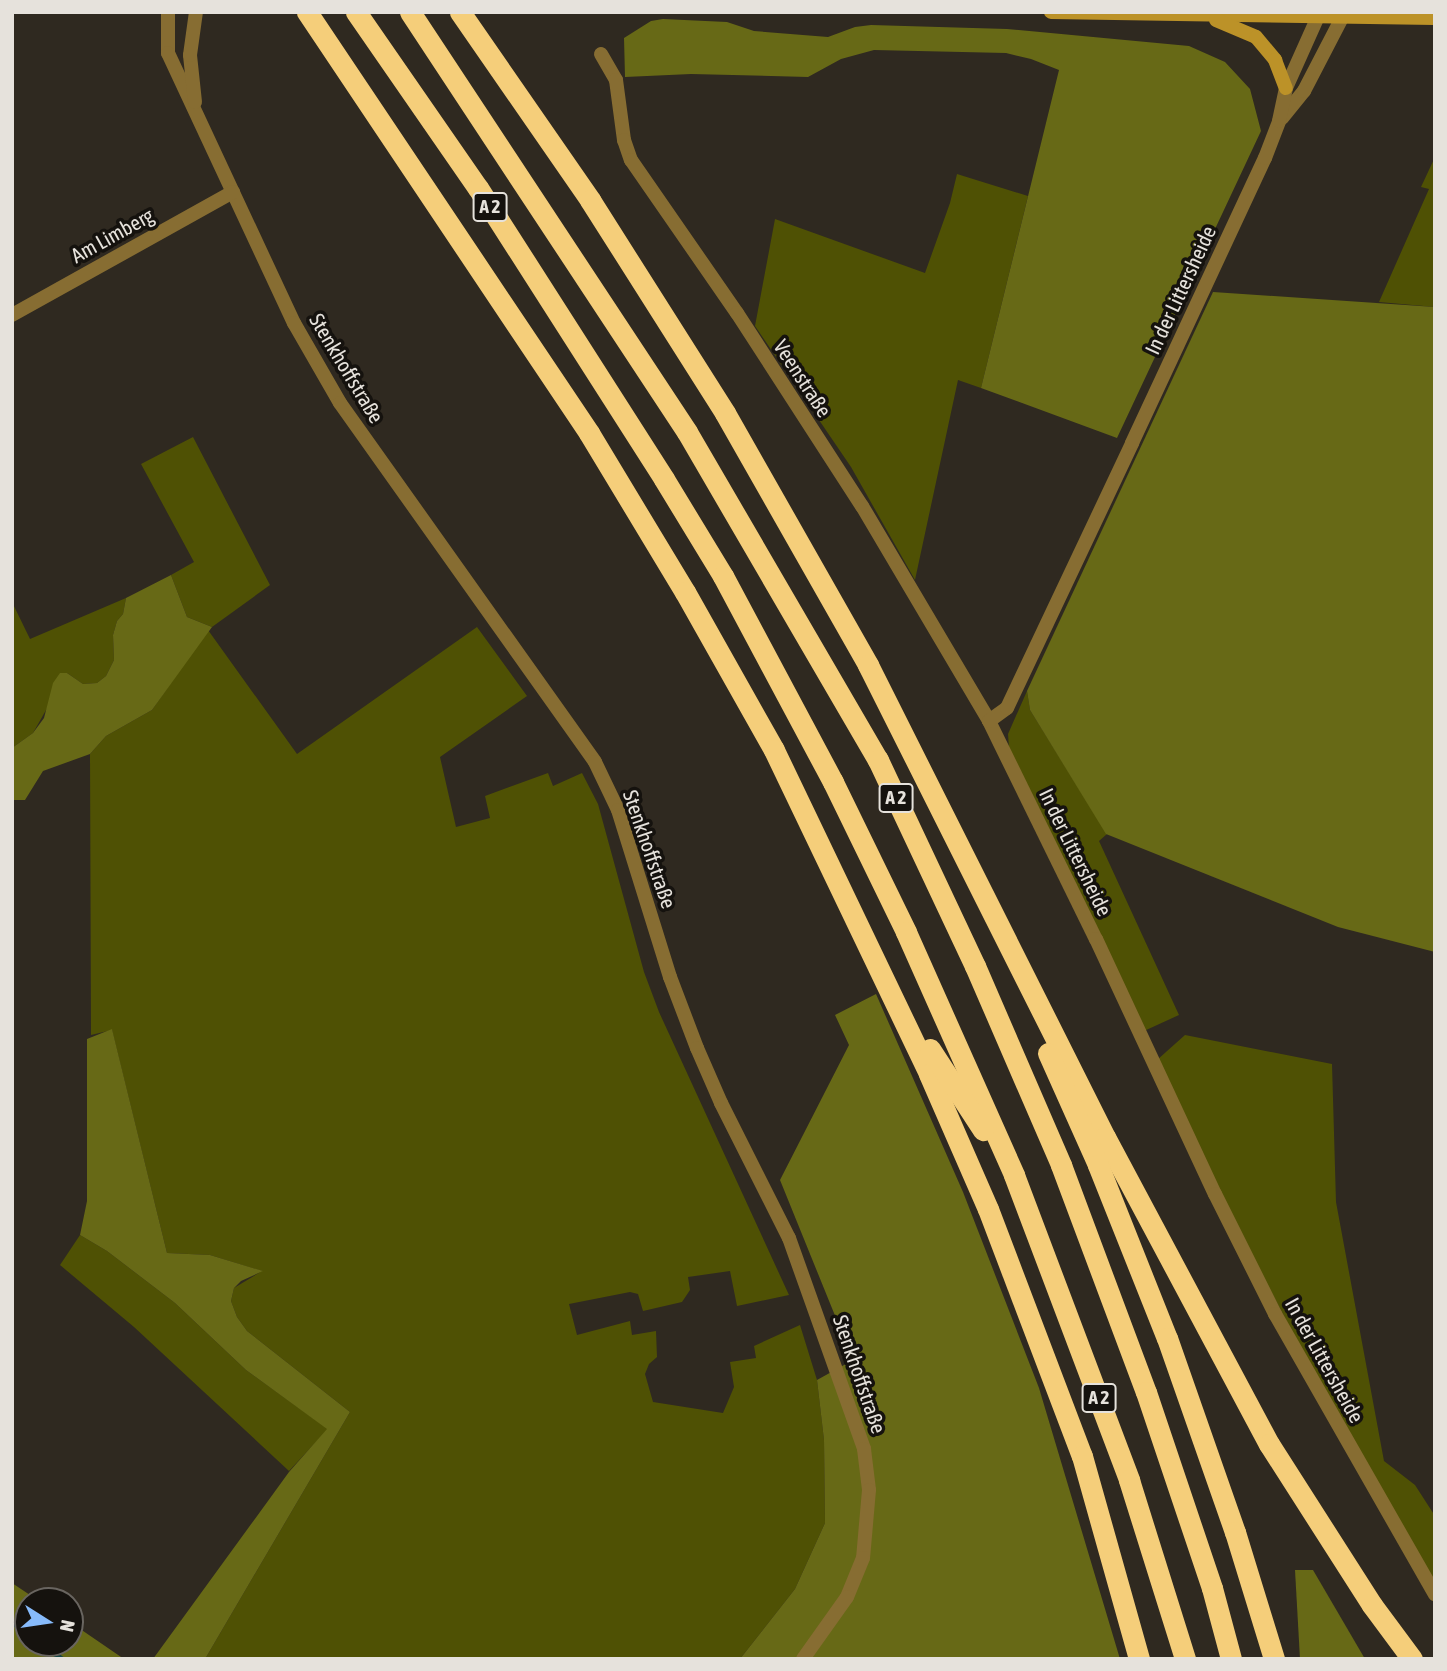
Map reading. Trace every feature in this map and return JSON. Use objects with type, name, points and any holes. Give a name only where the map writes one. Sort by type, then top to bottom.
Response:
[{"type":"highway","points":[[307,12],[589,433],[685,592],[774,750],[887,985],[983,1197],[1082,1456],[1139,1659]]},
{"type":"highway","name":"A 2","points":[[356,12],[478,188],[723,576],[839,795],[906,932],[1014,1175],[1129,1480],[1185,1659]]},
{"type":"highway","name":"A 2","points":[[410,12],[687,432],[878,760],[975,966],[1061,1165],[1146,1392],[1212,1588],[1231,1659]]},
{"type":"highway","points":[[460,12],[590,200],[726,413],[868,665],[1112,1149],[1263,1432],[1372,1605],[1412,1659]]},
{"type":"highway","points":[[933,792],[1098,1165],[1167,1338],[1235,1532],[1275,1659]]},
{"type":"highway","points":[[887,985],[1014,1175]]},
{"type":"main road","points":[[1051,12],[1205,16],[1320,14],[1435,18]]},
{"type":"main road","points":[[1205,16],[1255,37],[1275,60],[1286,88]]},
{"type":"street","points":[[157,12],[168,53]]},
{"type":"street","name":"Stenkhoffstraße","points":[[168,12],[168,53],[294,323],[340,403],[595,762],[618,810],[670,977],[697,1048],[721,1103],[789,1238],[864,1449],[869,1490],[869,1524],[859,1568],[847,1597],[803,1659]]},
{"type":"street","name":"Stenkhoffstraße","points":[[196,12],[190,55],[196,110]]},
{"type":"street","name":"In der Littersheide","points":[[1320,14],[1286,88],[1279,121],[1007,708],[989,721],[1269,1302],[1435,1594]]},
{"type":"street","name":"In der Littersheide","points":[[1279,121],[1304,91],[1344,15]]},
{"type":"street","name":"Veenstraße","points":[[601,54],[616,80],[624,140],[631,160],[737,313],[862,506],[989,721]]},
{"type":"street","name":"Am Limberg","points":[[12,315],[233,192]]},
{"type":"shaded area","points":[[663,19],[727,22],[754,31],[828,37],[855,27],[871,25],[1007,29],[1189,46],[1225,62],[1250,89],[1261,131],[1117,438],[981,388],[1059,70],[1006,53],[874,50],[841,59],[808,77],[691,74],[625,77],[624,38],[651,21]]},
{"type":"shaded area","points":[[1435,157],[1435,307],[1379,302],[1429,189],[1421,187]]},
{"type":"shaded area","points":[[957,174],[1028,196],[981,388],[958,380],[915,580],[851,467],[755,326],[775,219],[925,273],[950,203]]},
{"type":"shaded area","points":[[1213,292],[1435,307],[1435,952],[1338,927],[1106,834],[1030,710],[1027,691]]},
{"type":"shaded area","points":[[193,437],[270,585],[212,627],[187,617],[171,575],[194,562],[141,464]]},
{"type":"shaded area","points":[[171,575],[187,617],[212,627],[152,710],[106,736],[90,754],[43,771],[25,800],[12,800],[12,748],[33,733],[44,718],[53,683],[60,673],[67,673],[83,684],[97,683],[106,676],[114,660],[113,635],[117,621],[123,614],[126,598]]},
{"type":"shaded area","points":[[126,598],[123,614],[117,621],[113,635],[114,660],[106,676],[97,683],[83,684],[67,673],[33,733],[12,748],[12,602],[30,639]]},
{"type":"shaded area","points":[[477,627],[527,696],[440,757],[456,827],[490,818],[485,796],[548,773],[553,786],[582,773],[598,804],[644,972],[659,1012],[789,1295],[737,1306],[730,1271],[688,1277],[690,1290],[682,1302],[643,1311],[638,1294],[630,1292],[569,1304],[577,1335],[630,1321],[632,1335],[656,1331],[657,1357],[649,1364],[645,1374],[653,1402],[723,1413],[734,1387],[730,1362],[756,1358],[754,1346],[800,1325],[817,1380],[824,1440],[825,1523],[795,1589],[740,1659],[205,1659],[350,1412],[247,1331],[237,1317],[231,1301],[234,1288],[262,1271],[210,1255],[167,1253],[112,1030],[91,1035],[90,754],[106,736],[152,710],[208,630],[297,754]]},
{"type":"shaded area","points":[[1027,691],[1030,710],[1107,834],[1099,841],[1179,1015],[1144,1031],[1009,748],[1008,734]]},
{"type":"shaded area","points":[[876,994],[963,1192],[1039,1388],[1120,1659],[740,1659],[795,1589],[825,1523],[824,1440],[817,1380],[853,1360],[780,1180],[849,1045],[835,1015]]},
{"type":"shaded area","points":[[112,1029],[167,1253],[210,1255],[263,1271],[241,1281],[234,1288],[231,1301],[237,1317],[247,1331],[350,1412],[205,1659],[153,1659],[289,1472],[327,1429],[246,1370],[175,1303],[107,1251],[80,1235],[87,1201],[87,1039]]},
{"type":"shaded area","points":[[1185,1035],[1332,1064],[1336,1202],[1384,1461],[1415,1485],[1435,1516],[1435,1586],[1336,1416],[1241,1234],[1157,1060]]},
{"type":"shaded area","points":[[80,1235],[107,1251],[175,1303],[246,1370],[328,1429],[289,1471],[134,1327],[60,1265]]},
{"type":"shaded area","points":[[1295,1570],[1313,1570],[1365,1659],[1300,1659]]},
{"type":"shaded area","points":[[12,1583],[18,1587],[14,1587],[14,1657],[84,1657],[84,1632],[124,1659],[12,1659]]}]
